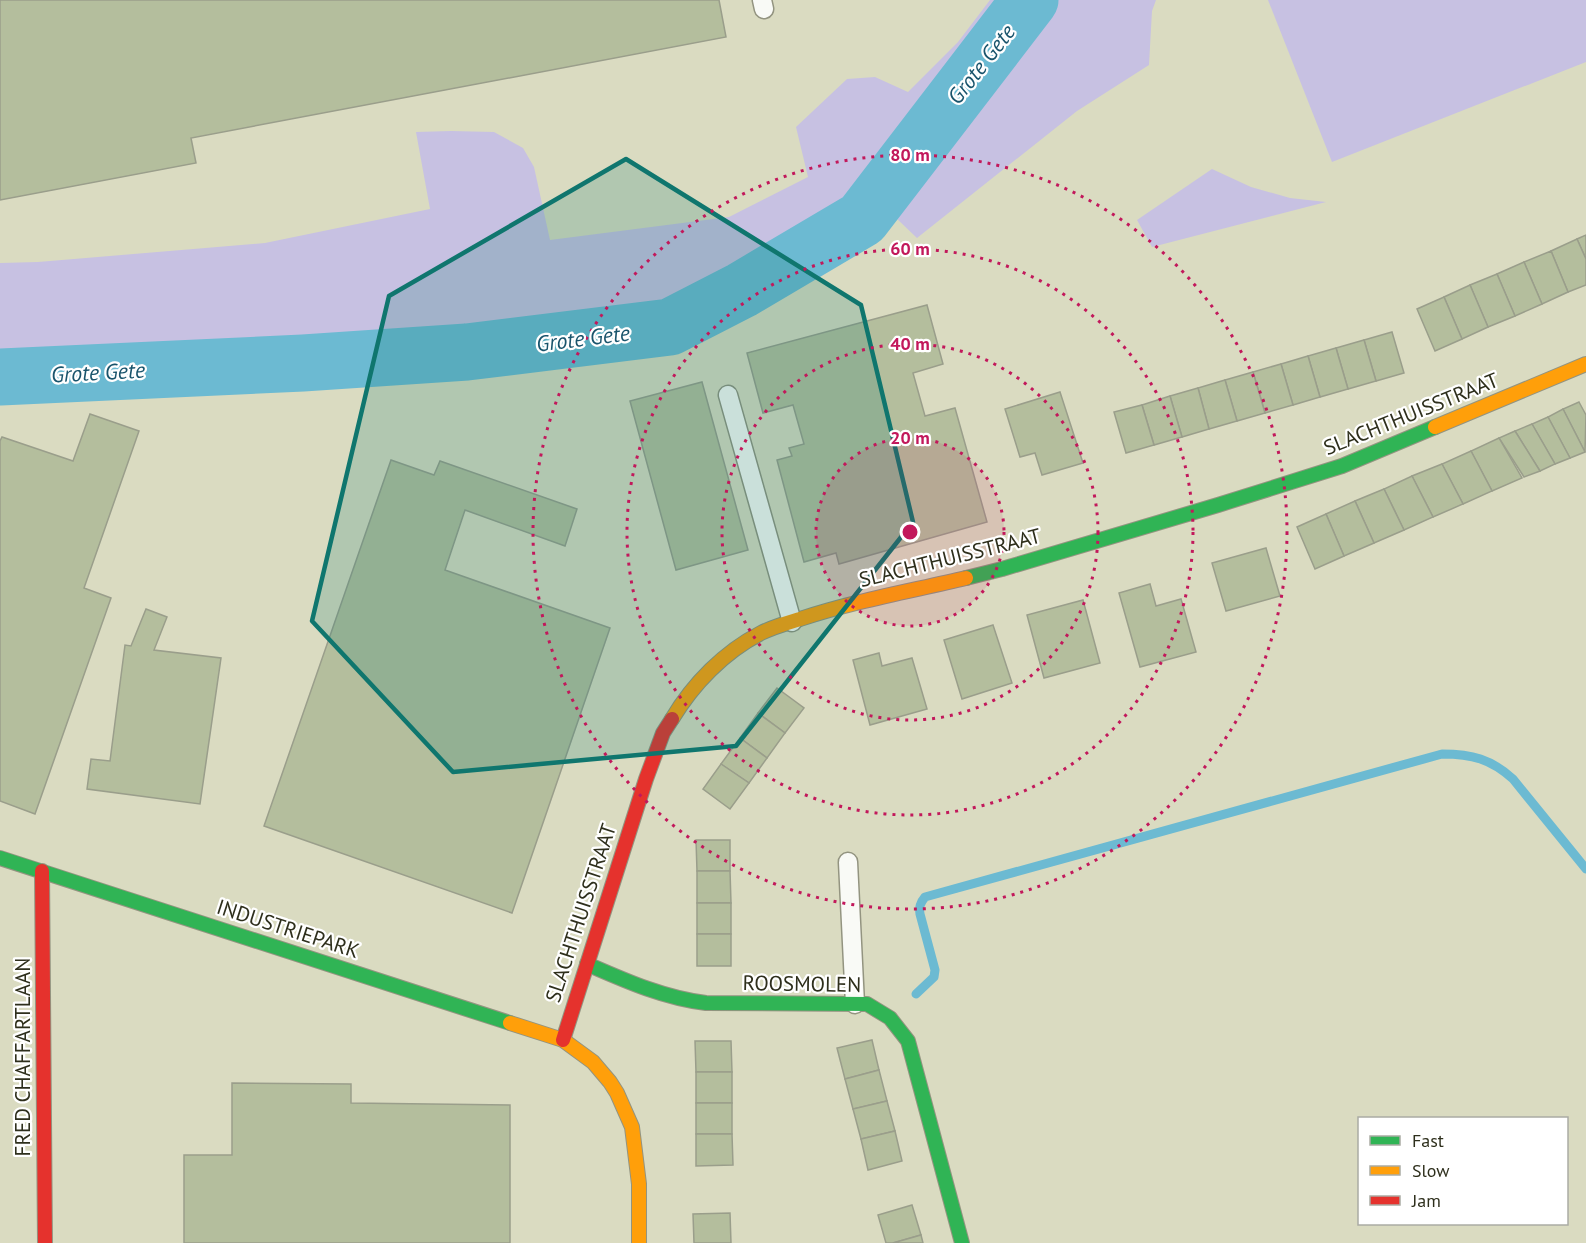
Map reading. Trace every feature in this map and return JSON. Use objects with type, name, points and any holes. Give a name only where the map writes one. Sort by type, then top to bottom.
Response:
[{"type":"street","name":"SLACHTHUISSTRAAT","points":[[562,1040],[663,733],[684,699],[706,674],[736,648],[762,632],[821,612],[1002,568],[1342,466],[1586,364]]},
{"type":"street","name":"INDUSTRIEPARK","points":[[0,858],[562,1040],[593,1062],[610,1082],[632,1127],[639,1184],[639,1243]]},
{"type":"street","name":"FRED CHAFFARTLAAN","points":[[42,871],[45,1243]]},
{"type":"street","name":"ROOSMOLEN","points":[[587,964],[664,995],[688,1002],[867,1004],[890,1018],[908,1041],[962,1243]]},
{"type":"lane","points":[[728,395],[792,622]]},
{"type":"lane","points":[[848,862],[855,1004]]},
{"type":"highlighted area","points":[[626,159],[861,305],[913,522],[736,746],[453,772],[312,621],[389,296]]},
{"type":"shaded area","points":[[990,0],[1156,0],[1152,11],[1149,65],[1077,111],[917,238],[895,217],[862,219],[742,290],[670,327],[467,352],[303,363],[0,377],[0,263],[38,262],[265,243],[430,209],[416,132],[494,132],[523,148],[534,167],[550,240],[729,217],[808,177],[796,127],[847,79],[875,77],[908,92],[958,42]]},
{"type":"shaded area","points":[[1268,0],[1586,0],[1586,62],[1332,162]]},
{"type":"shaded area","points":[[1212,169],[1251,187],[1290,198],[1326,202],[1152,247],[1137,220]]},
{"type":"building","points":[[0,0],[719,0],[726,37],[191,138],[196,163],[0,200]]},
{"type":"building","points":[[1586,235],[1586,259],[1577,239]]},
{"type":"building","points":[[1577,239],[1586,259],[1586,285],[1568,292],[1551,251]]},
{"type":"building","points":[[1551,251],[1568,292],[1542,304],[1524,262]]},
{"type":"building","points":[[1524,262],[1542,304],[1515,316],[1497,274]]},
{"type":"building","points":[[1497,274],[1515,316],[1488,327],[1470,285]]},
{"type":"building","points":[[1470,285],[1488,327],[1462,339],[1444,297]]},
{"type":"building","points":[[1444,297],[1462,339],[1435,351],[1417,309]]},
{"type":"building","points":[[927,305],[943,364],[913,373],[925,416],[955,408],[987,522],[839,564],[836,553],[804,562],[777,460],[792,456],[789,448],[804,444],[793,405],[763,413],[747,353]]},
{"type":"building","points":[[1392,332],[1404,373],[1376,381],[1364,340]]},
{"type":"building","points":[[1364,340],[1376,381],[1348,389],[1336,348]]},
{"type":"building","points":[[1336,348],[1348,389],[1320,397],[1308,356]]},
{"type":"building","points":[[1308,356],[1320,397],[1293,405],[1281,364]]},
{"type":"building","points":[[1281,364],[1293,405],[1265,413],[1253,372]]},
{"type":"building","points":[[1253,372],[1265,413],[1237,421],[1225,380]]},
{"type":"building","points":[[1225,380],[1237,421],[1209,429],[1198,388]]},
{"type":"building","points":[[702,382],[748,550],[676,570],[630,401]]},
{"type":"building","points":[[1198,388],[1209,429],[1182,437],[1170,396]]},
{"type":"building","points":[[1060,392],[1083,463],[1042,475],[1035,453],[1020,457],[1005,409]]},
{"type":"building","points":[[1170,396],[1182,437],[1154,445],[1142,405]]},
{"type":"building","points":[[1579,402],[1586,415],[1585,452],[1563,409]]},
{"type":"building","points":[[1142,405],[1154,445],[1126,453],[1114,412]]},
{"type":"building","points":[[1563,409],[1585,452],[1570,458],[1548,417]]},
{"type":"building","points":[[90,414],[139,431],[84,588],[111,598],[35,814],[0,801],[0,441],[2,437],[73,461]]},
{"type":"building","points":[[1548,417],[1570,458],[1555,464],[1532,424]]},
{"type":"building","points":[[1532,424],[1555,464],[1540,471],[1515,431]]},
{"type":"building","points":[[1515,431],[1540,471],[1524,477],[1499,438]]},
{"type":"building","points":[[1499,438],[1522,478],[1492,491],[1471,451]]},
{"type":"building","points":[[1471,451],[1492,491],[1463,504],[1442,464]]},
{"type":"building","points":[[391,460],[434,475],[440,461],[577,509],[565,546],[465,510],[445,570],[610,628],[512,913],[264,826]]},
{"type":"building","points":[[1442,464],[1463,504],[1433,517],[1412,476]]},
{"type":"building","points":[[1412,476],[1433,517],[1404,530],[1384,489]]},
{"type":"building","points":[[1384,489],[1404,530],[1374,543],[1355,501]]},
{"type":"building","points":[[1355,501],[1374,543],[1344,556],[1326,514]]},
{"type":"building","points":[[1326,514],[1344,556],[1315,569],[1297,527]]},
{"type":"building","points":[[1266,548],[1280,596],[1226,611],[1212,563]]},
{"type":"building","points":[[1150,584],[1156,606],[1181,599],[1196,652],[1140,667],[1119,593]]},
{"type":"building","points":[[1083,600],[1100,663],[1044,678],[1027,615]]},
{"type":"building","points":[[146,609],[167,617],[154,650],[221,658],[200,804],[87,789],[91,759],[110,761],[125,645],[131,646]]},
{"type":"building","points":[[993,625],[1012,683],[962,699],[944,640]]},
{"type":"building","points":[[879,653],[882,666],[912,658],[927,709],[870,725],[853,660]]},
{"type":"building","points":[[777,688],[804,708],[785,733],[758,713]]},
{"type":"building","points":[[758,713],[785,733],[767,758],[740,738]]},
{"type":"building","points":[[740,738],[767,758],[749,783],[721,764]]},
{"type":"building","points":[[721,764],[749,783],[730,809],[703,789]]},
{"type":"building","points":[[696,840],[730,840],[730,871],[697,871]]},
{"type":"building","points":[[697,871],[730,871],[731,903],[697,903]]},
{"type":"building","points":[[697,903],[731,903],[731,934],[697,934]]},
{"type":"building","points":[[697,934],[731,934],[731,966],[697,966]]},
{"type":"building","points":[[872,1040],[879,1070],[845,1079],[837,1048]]},
{"type":"building","points":[[695,1041],[731,1041],[732,1072],[696,1072]]},
{"type":"building","points":[[879,1070],[887,1101],[853,1109],[845,1079]]},
{"type":"building","points":[[696,1072],[732,1072],[732,1103],[696,1103]]},
{"type":"building","points":[[232,1083],[351,1084],[351,1103],[510,1105],[510,1243],[184,1243],[184,1155],[232,1155]]},
{"type":"building","points":[[887,1101],[895,1131],[861,1139],[853,1109]]},
{"type":"building","points":[[696,1103],[732,1103],[732,1134],[696,1134]]},
{"type":"building","points":[[895,1131],[902,1161],[868,1170],[861,1139]]},
{"type":"building","points":[[696,1134],[732,1134],[733,1165],[696,1166]]},
{"type":"building","points":[[912,1205],[921,1235],[886,1243],[878,1215]]},
{"type":"building","points":[[730,1213],[731,1243],[694,1243],[693,1214]]},
{"type":"building","points":[[921,1235],[923,1243],[893,1243]]},
{"type":"waterway","name":"Grote Gete","points":[[0,377],[303,363],[467,352],[670,327],[742,290],[862,219],[1030,0]]},
{"type":"waterway","points":[[916,994],[934,977],[935,970],[920,914],[920,905],[925,897],[1442,754],[1481,759],[1505,772],[1586,869]]},
{"type":"traffic: fast","points":[[966,578],[1218,505],[1342,466],[1435,427]]},
{"type":"traffic: fast","points":[[0,858],[510,1023]]},
{"type":"traffic: fast","points":[[587,964],[645,988],[690,1001],[867,1004],[890,1018],[908,1041],[962,1243]]},
{"type":"traffic: slow","points":[[1435,427],[1586,364]]},
{"type":"traffic: slow","points":[[672,719],[710,670],[734,650],[761,633],[841,607],[966,578]]},
{"type":"traffic: slow","points":[[510,1023],[563,1040],[593,1062],[617,1093],[632,1127],[639,1184],[639,1243]]},
{"type":"traffic: jam","points":[[563,1040],[646,779],[663,733],[672,719]]},
{"type":"traffic: jam","points":[[42,871],[45,1243]]}]
